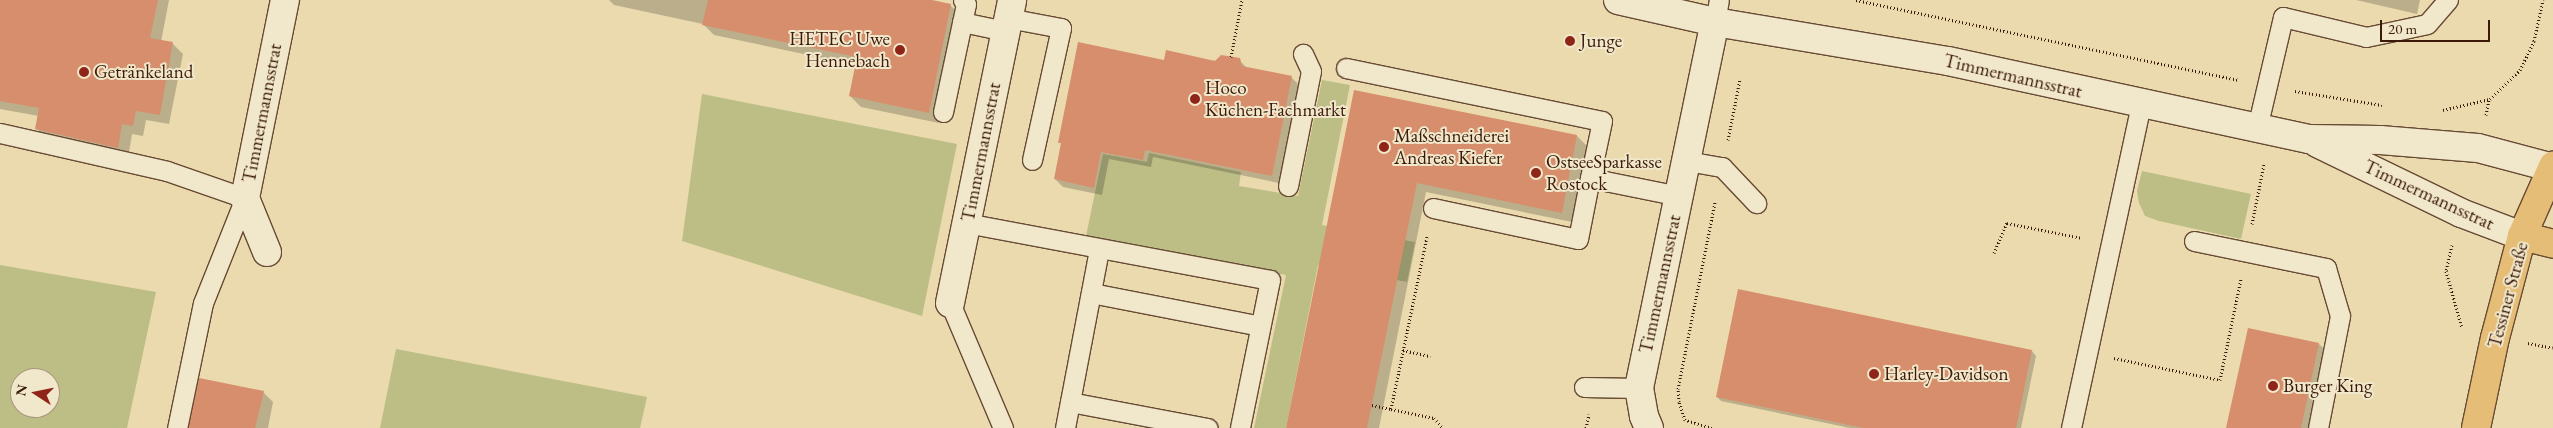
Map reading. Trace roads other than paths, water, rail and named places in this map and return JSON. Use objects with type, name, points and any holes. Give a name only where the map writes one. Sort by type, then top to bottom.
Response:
[{"type":"main road","name":"Tessiner Straße","points":[[2476,428],[2495,338],[2522,236],[2553,167]]},
{"type":"main road","name":"Timmermannsstrat","points":[[2522,236],[2553,244]]},
{"type":"street","name":"Timmermannsstrat","points":[[267,252],[245,198],[285,0]]},
{"type":"street","name":"Timmermannsstrat","points":[[1618,0],[1717,11],[2309,139],[2380,140],[2478,148],[2553,167]]},
{"type":"street","name":"Timmermannsstrat","points":[[1649,428],[1644,416],[1639,388],[1717,11]]},
{"type":"street","name":"Timmermannsstrat","points":[[950,303],[1008,16]]},
{"type":"street","name":"Timmermannsstrat","points":[[2309,139],[2460,213],[2522,236]]},
{"type":"lane","points":[[943,112],[966,4],[963,0]]},
{"type":"lane","points":[[2264,130],[2267,86],[2284,8],[2366,36],[2427,24],[2448,0]]},
{"type":"lane","points":[[962,22],[1008,16],[1061,28],[1032,160]]},
{"type":"lane","points":[[1288,186],[1311,71],[1303,54]]},
{"type":"lane","points":[[1346,68],[1602,121],[1578,239],[1433,208]]},
{"type":"lane","points":[[2071,428],[2141,104]]},
{"type":"lane","points":[[0,133],[167,171],[245,198],[203,303],[177,428]]},
{"type":"lane","points":[[1687,161],[1722,167],[1756,203]]},
{"type":"lane","points":[[1590,178],[1678,196]]},
{"type":"lane","points":[[966,223],[1270,280],[1240,428]]},
{"type":"lane","points":[[2194,241],[2326,268],[2340,316],[2318,428]]},
{"type":"lane","points":[[1065,428],[1099,249]]},
{"type":"lane","points":[[1091,293],[1260,326]]},
{"type":"lane","points":[[950,303],[1003,428]]},
{"type":"lane","points":[[1584,387],[1639,388]]},
{"type":"lane","points":[[1070,402],[1208,428]]},
{"type":"place","name":"Junge","points":[[1570,41]]},
{"type":"place","name":"HETEC Uwe Hennebach","points":[[900,50]]},
{"type":"place","name":"Getränkeland","points":[[84,72]]},
{"type":"place","name":"Hoco Küchen-Fachmarkt","points":[[1195,99]]},
{"type":"place","name":"Maßschneiderei Andreas Kiefer","points":[[1384,147]]},
{"type":"place","name":"OstseeSparkasse Rostock","points":[[1536,173]]},
{"type":"place","name":"Harley-Davidson","points":[[1874,374]]},
{"type":"place","name":"Burger King","points":[[2273,386]]}]
